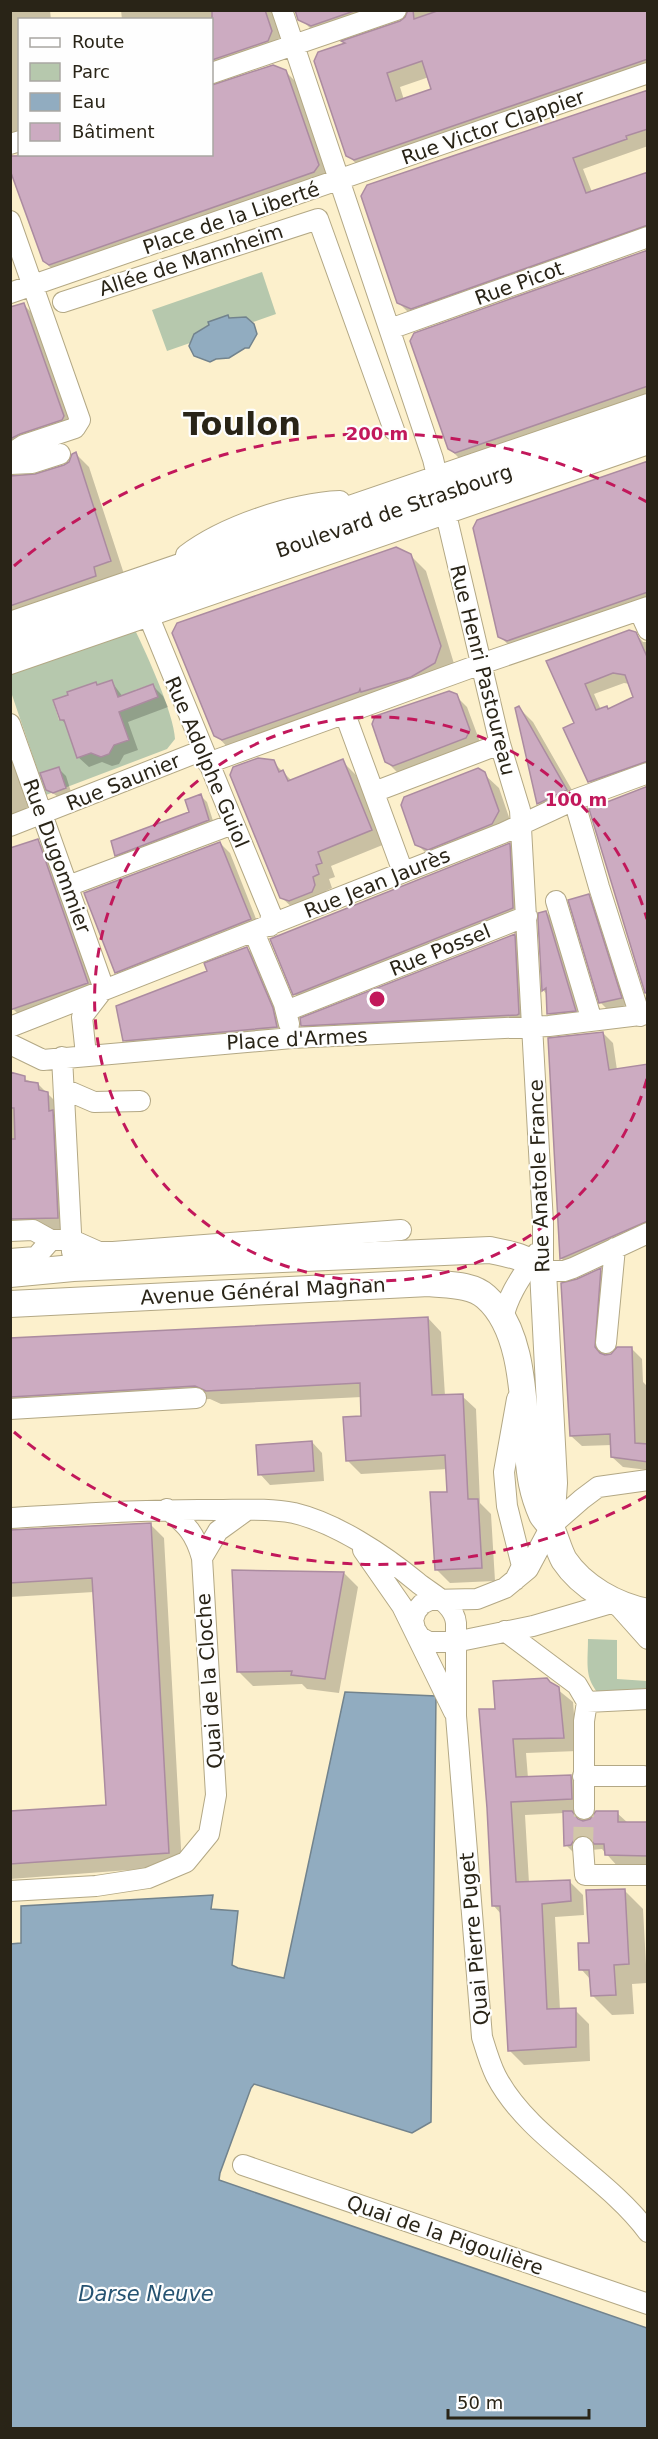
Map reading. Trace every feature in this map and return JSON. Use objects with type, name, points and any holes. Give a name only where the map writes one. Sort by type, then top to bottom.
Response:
[{"type":"main road","name":"Boulevard de Strasbourg","points":[[10,642],[144,607],[441,495],[648,424]]},
{"type":"main road","name":"Avenue Général Magnan","points":[[10,1274],[73,1268],[490,1250],[540,1258]]},
{"type":"main road","name":"Rue Anatole France","points":[[540,1258],[554,1483],[551,1526]]},
{"type":"main road","name":"Avenue Général Magnan","points":[[10,1304],[429,1283],[472,1289],[485,1295],[503,1318],[517,1356],[532,1484],[543,1517],[551,1526],[564,1559],[577,1575],[615,1602],[633,1610],[648,1612]]},
{"type":"street","points":[[282,10],[338,181]]},
{"type":"street","points":[[213,74],[396,10]]},
{"type":"street","name":"Rue Victor Clappier","points":[[338,181],[648,74]]},
{"type":"street","name":"Place de la Liberté","points":[[10,293],[338,181],[390,329],[441,495]]},
{"type":"street","name":"Allée de Mannheim","points":[[63,302],[318,219],[394,430]]},
{"type":"street","points":[[10,221],[80,420],[75,428],[24,445],[10,454]]},
{"type":"street","name":"Rue Picot","points":[[390,329],[648,237]]},
{"type":"street","points":[[46,324],[64,356],[81,399]]},
{"type":"street","points":[[441,495],[648,404]]},
{"type":"street","points":[[10,622],[170,568],[214,537],[241,525],[306,504],[441,495],[648,444]]},
{"type":"street","points":[[10,459],[63,448],[32,463],[10,464]]},
{"type":"street","name":"Rue Henri Pastoureau","points":[[441,495],[500,744],[520,810],[521,825]]},
{"type":"street","points":[[10,664],[144,607]]},
{"type":"street","name":"Rue Adolphe Guiol","points":[[144,607],[271,914],[262,929],[292,1038]]},
{"type":"street","points":[[643,608],[648,630]]},
{"type":"street","name":"Rue Saunier","points":[[10,826],[205,757],[345,714],[643,608]]},
{"type":"street","points":[[345,714],[403,873]]},
{"type":"street","name":"Rue Dugommier","points":[[10,724],[104,989]]},
{"type":"street","points":[[374,792],[500,744]]},
{"type":"street","name":"Rue Jean Jaurès","points":[[10,1027],[403,873],[521,825],[574,800],[648,773]]},
{"type":"street","points":[[574,800],[644,1015]]},
{"type":"street","points":[[69,886],[233,824]]},
{"type":"street","name":"Rue Anatole France","points":[[521,825],[533,1028],[540,1258]]},
{"type":"street","points":[[556,901],[592,1021]]},
{"type":"street","name":"Rue Possel","points":[[286,1011],[527,916]]},
{"type":"street","points":[[86,1055],[82,1017],[104,989]]},
{"type":"street","name":"Place d'Armes","points":[[10,1044],[43,1059],[292,1038],[533,1028],[644,1015]]},
{"type":"street","points":[[62,1057],[73,1268]]},
{"type":"street","points":[[64,1089],[94,1102],[140,1101]]},
{"type":"street","points":[[10,1232],[33,1230],[51,1240],[72,1240],[99,1252],[112,1252],[401,1230]]},
{"type":"street","points":[[503,1318],[507,1300],[517,1280],[540,1258],[564,1271],[648,1233]]},
{"type":"street","points":[[10,1259],[36,1257],[51,1240]]},
{"type":"street","points":[[606,1343],[615,1248]]},
{"type":"street","name":"Avenue Général Magnan","points":[[10,1285],[56,1279],[73,1268]]},
{"type":"street","points":[[514,1582],[522,1566],[507,1506],[504,1472],[520,1381]]},
{"type":"street","points":[[10,1408],[196,1398]]},
{"type":"street","points":[[456,1716],[415,1629],[416,1611],[430,1600],[483,1597],[514,1582],[528,1569],[551,1526],[582,1499],[598,1487],[648,1479]]},
{"type":"street","points":[[167,1509],[184,1522],[197,1539],[202,1558]]},
{"type":"street","points":[[10,1518],[167,1509],[247,1510],[292,1513],[328,1524],[406,1573],[452,1608],[450,1636],[457,1672],[456,1716]]},
{"type":"street","points":[[202,1558],[218,1531],[247,1510]]},
{"type":"street","points":[[358,1542],[402,1606],[420,1637],[429,1642],[450,1636],[498,1633],[533,1626],[615,1602],[648,1639]]},
{"type":"street","name":"Quai de la Cloche","points":[[10,1891],[96,1886],[148,1878],[186,1862],[209,1834],[216,1795],[202,1558]]},
{"type":"street","points":[[498,1633],[577,1685],[587,1702],[583,1776],[584,1809]]},
{"type":"street","points":[[587,1702],[648,1699]]},
{"type":"street","name":"Quai Pierre Puget","points":[[456,1716],[482,2037],[496,2076],[522,2113],[600,2182],[639,2220],[648,2232]]},
{"type":"street","points":[[583,1776],[646,1776]]},
{"type":"street","points":[[583,1847],[585,1875],[648,1875]]},
{"type":"street","name":"Quai de la Pigoulière","points":[[243,2165],[648,2304]]},
{"type":"green space","points":[[262,272],[276,314],[253,322],[238,317],[218,321],[200,330],[190,343],[167,351],[152,310]]},
{"type":"green space","points":[[135,630],[165,700],[175,739],[167,749],[46,795],[11,692],[10,677],[15,670]],"holes":[[[111,680],[118,699],[115,700],[129,740],[110,746],[109,754],[101,757],[64,720],[59,720],[53,701],[68,695],[67,692],[96,682],[97,685]],[[153,684],[158,697],[140,704],[135,690]]]},
{"type":"green space","points":[[588,1639],[617,1640],[617,1679],[647,1681],[647,1697],[604,1699],[597,1692],[588,1672]]},
{"type":"water","points":[[228,315],[229,318],[246,317],[254,324],[257,334],[249,348],[229,358],[210,362],[194,356],[189,346],[194,334],[209,325],[208,322]]},
{"type":"water","name":"Darse Neuve","points":[[345,1692],[436,1696],[431,2122],[412,2133],[254,2084],[219,2180],[647,2328],[647,2428],[11,2428],[10,1944],[21,1943],[21,1906],[213,1895],[211,1909],[238,1911],[232,1965],[284,1978]]},
{"type":"building","points":[[212,10],[265,10],[272,31],[268,41],[213,60]]},
{"type":"building","points":[[295,10],[357,10],[311,26],[298,20]]},
{"type":"building","points":[[408,10],[413,10],[414,19],[440,10],[648,10],[648,59],[354,160],[346,156],[314,61],[318,52],[345,43],[341,41],[400,21]],"holes":[[[422,61],[431,89],[396,101],[387,73]]]},
{"type":"building","points":[[273,65],[286,70],[319,165],[314,172],[49,265],[43,261],[10,170],[10,156],[213,156],[213,85]]},
{"type":"building","points":[[648,90],[648,129],[573,158],[586,193],[648,172],[648,225],[411,309],[397,303],[361,196],[367,185]]},
{"type":"building","points":[[648,250],[648,386],[455,453],[448,449],[410,341],[414,333]]},
{"type":"building","points":[[24,303],[64,416],[62,420],[10,439],[10,307]]},
{"type":"building","points":[[76,452],[111,561],[94,567],[96,576],[10,606],[10,476],[35,474],[64,465]]},
{"type":"building","points":[[648,461],[648,592],[507,641],[498,637],[473,528],[477,520]]},
{"type":"building","points":[[396,547],[411,554],[441,646],[435,663],[411,677],[361,692],[360,689],[359,692],[222,740],[214,736],[172,633],[177,623]]},
{"type":"building","points":[[629,630],[636,632],[648,659],[648,761],[588,782],[563,728],[574,723],[546,661]],"holes":[[[613,673],[625,675],[633,697],[608,709],[607,706],[596,710],[585,684]]]},
{"type":"building","points":[[112,680],[118,697],[153,684],[158,697],[119,712],[129,740],[114,745],[109,754],[101,757],[91,753],[77,758],[64,720],[60,720],[53,700],[68,695],[67,692],[96,682],[97,685]]},
{"type":"building","points":[[449,691],[457,694],[470,730],[466,738],[393,766],[385,762],[372,724],[375,716]]},
{"type":"building","points":[[519,706],[567,790],[537,804],[515,708]]},
{"type":"building","points":[[258,758],[274,760],[279,772],[283,770],[288,781],[343,759],[372,830],[318,852],[322,863],[316,865],[319,874],[313,877],[315,885],[312,892],[289,901],[280,898],[230,775],[233,767]]},
{"type":"building","points":[[59,767],[66,788],[53,793],[46,790],[40,773]]},
{"type":"building","points":[[478,768],[485,772],[499,811],[492,824],[428,850],[415,845],[401,805],[404,797]]},
{"type":"building","points":[[648,786],[648,992],[645,993],[589,809]]},
{"type":"building","points":[[201,794],[209,820],[115,856],[111,841],[189,812],[185,800]]},
{"type":"building","points":[[38,839],[88,983],[10,1010],[10,848]]},
{"type":"building","points":[[220,842],[251,919],[115,973],[84,893]]},
{"type":"building","points":[[510,843],[513,908],[293,995],[270,939]]},
{"type":"building","points":[[589,894],[622,998],[599,1003],[568,900]]},
{"type":"building","points":[[546,911],[576,1011],[547,1014],[546,988],[542,991],[538,920],[538,913]]},
{"type":"building","points":[[515,934],[519,1014],[517,1015],[301,1026],[300,1018]]},
{"type":"building","points":[[247,947],[273,1008],[277,1027],[123,1041],[116,1006],[207,971],[204,963]]},
{"type":"building","points":[[603,1032],[609,1070],[648,1064],[648,1221],[560,1259],[548,1038]]},
{"type":"building","points":[[10,1072],[25,1076],[25,1081],[38,1083],[39,1090],[48,1092],[49,1111],[53,1110],[58,1218],[10,1219],[10,1139],[15,1139],[14,1108],[10,1108]]},
{"type":"building","points":[[601,1268],[595,1347],[605,1355],[611,1354],[617,1347],[632,1347],[635,1443],[648,1444],[648,1462],[611,1457],[610,1434],[570,1436],[561,1283],[577,1279]]},
{"type":"building","points":[[428,1317],[432,1395],[463,1394],[468,1499],[478,1499],[482,1568],[435,1570],[430,1492],[447,1492],[445,1455],[346,1461],[343,1417],[361,1416],[360,1383],[206,1391],[195,1386],[10,1397],[10,1338]]},
{"type":"building","points":[[312,1441],[314,1471],[258,1475],[256,1445]]},
{"type":"building","points":[[151,1523],[169,1853],[10,1864],[10,1811],[106,1805],[92,1578],[10,1583],[10,1530]]},
{"type":"building","points":[[232,1570],[344,1572],[325,1679],[291,1675],[292,1671],[237,1672]]},
{"type":"building","points":[[547,1678],[559,1687],[564,1738],[513,1739],[516,1777],[571,1775],[572,1799],[511,1802],[516,1882],[570,1880],[571,1901],[542,1904],[547,2009],[576,2008],[576,2047],[508,2051],[500,1906],[492,1906],[479,1709],[495,1709],[493,1681]]},
{"type":"building","points":[[563,1811],[572,1811],[578,1819],[583,1821],[590,1819],[596,1811],[618,1811],[618,1822],[648,1822],[648,1856],[605,1855],[604,1844],[594,1844],[589,1837],[583,1835],[576,1837],[571,1845],[564,1846]]},
{"type":"building","points":[[625,1889],[629,1964],[614,1965],[616,1995],[591,1996],[589,1970],[579,1970],[578,1943],[589,1943],[586,1890]]},
{"type":"tunnel","points":[[583,1847],[584,1809]]},
{"type":"district","name":"Toulon","points":[[242,424]]}]
